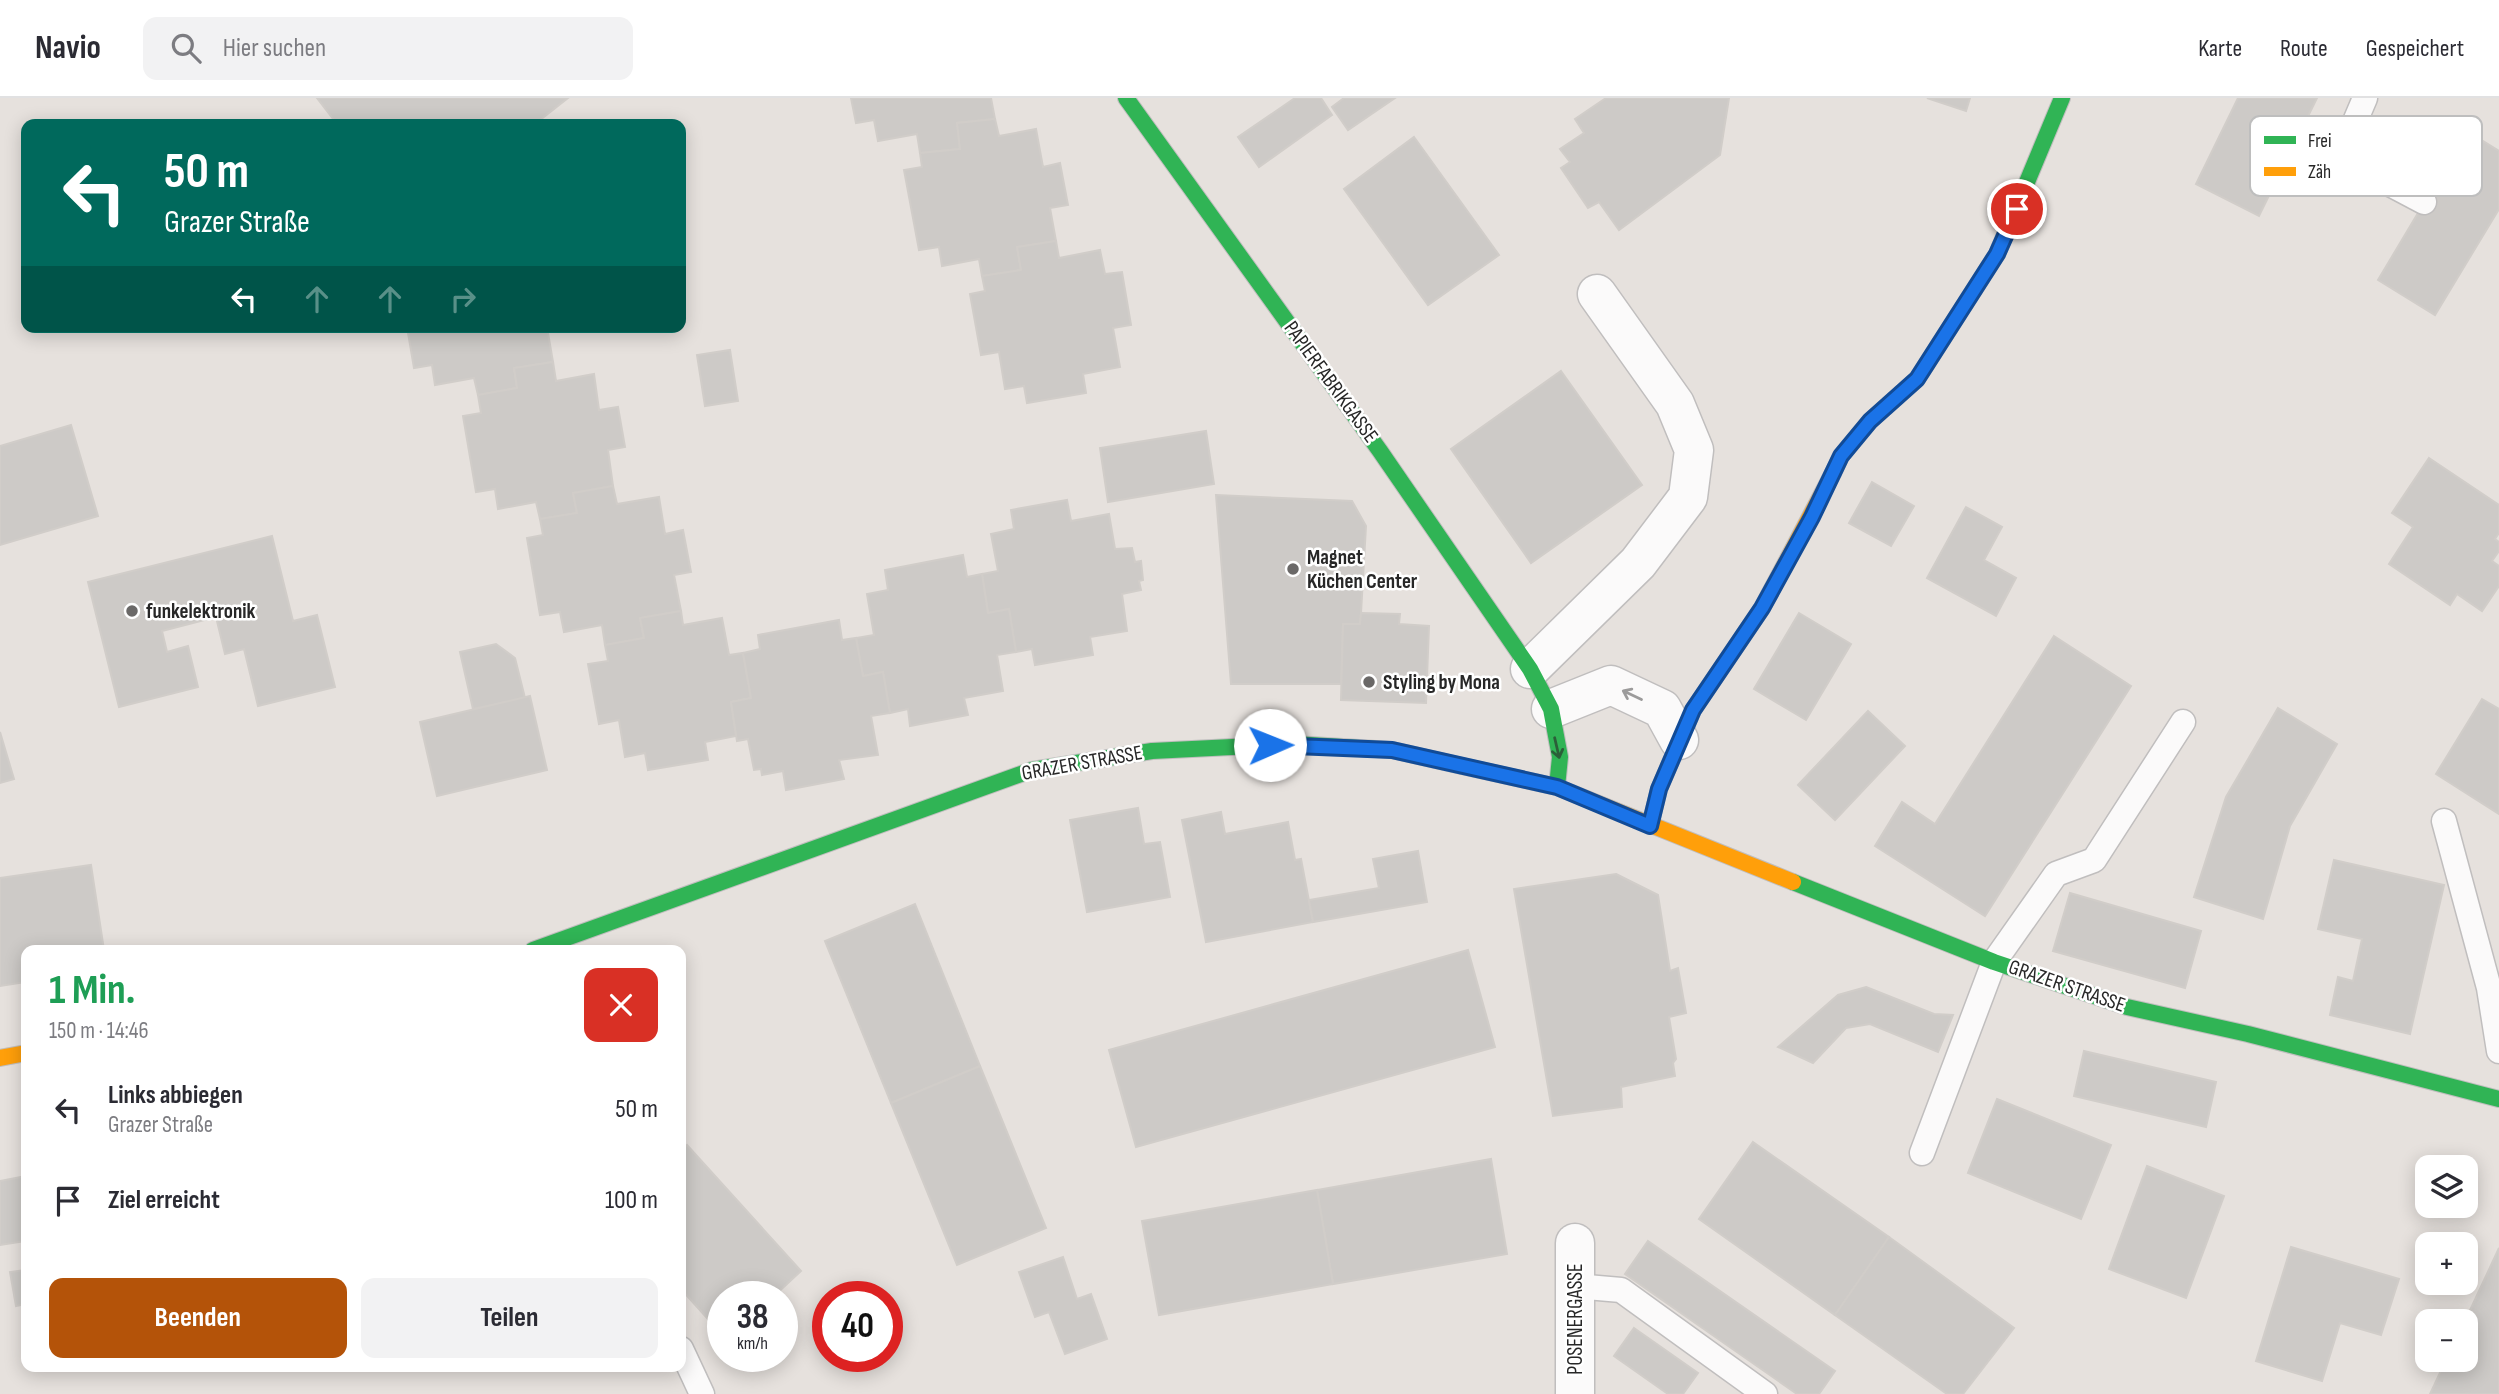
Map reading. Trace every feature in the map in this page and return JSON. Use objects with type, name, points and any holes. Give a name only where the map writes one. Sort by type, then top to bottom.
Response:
[{"type":"street","name":"PAPIERFABRIKGASSE","points":[[1126,98],[1380,451],[1530,669],[1551,709],[1560,757],[1557,787]]},
{"type":"street","points":[[1650,826],[1659,789],[1693,710],[1762,608],[1812,517],[1841,456],[1870,421],[1917,379],[1997,254],[2062,98]]},
{"type":"street","points":[[1530,669],[1638,563],[1688,497],[1694,450],[1675,404],[1597,294]]},
{"type":"street","points":[[1551,709],[1611,685],[1662,709],[1679,740]]},
{"type":"street","name":"GRAZER STRASSE","points":[[547,945],[982,786],[1070,762],[1152,751],[1294,744],[1392,750],[1557,787],[1994,962],[2127,1007],[2248,1034],[2499,1099]]},
{"type":"street","points":[[0,1058],[21,1054]]},
{"type":"street","name":"POSENERGASSE","points":[[1575,1243],[1575,1394]]},
{"type":"lane","points":[[2357,116],[2365,98]]},
{"type":"lane","points":[[2413,196],[2424,202]]},
{"type":"lane","points":[[1922,1153],[1956,1035],[1994,962],[2056,874],[2094,860],[2183,722]]},
{"type":"lane","points":[[2444,821],[2489,988],[2499,1051]]},
{"type":"lane","points":[[1575,1286],[1621,1290],[1765,1394]]},
{"type":"lane","points":[[686,1360],[702,1394]]},
{"type":"building","points":[[317,98],[568,98],[541,119],[333,119]]},
{"type":"building","points":[[851,98],[991,98],[995,119],[957,123],[960,149],[920,153],[917,134],[878,141],[874,120],[856,123]]},
{"type":"building","points":[[1295,98],[1321,98],[1332,115],[1259,167],[1238,137]]},
{"type":"building","points":[[1344,98],[1395,98],[1348,130],[1332,107]]},
{"type":"building","points":[[1606,98],[1729,98],[1720,155],[1619,230],[1599,202],[1588,208],[1561,168],[1570,162],[1560,149],[1584,133],[1575,119]]},
{"type":"building","points":[[1927,98],[1970,98],[1966,111]]},
{"type":"building","points":[[2238,98],[2317,98],[2308,116],[2250,116],[2250,196],[2269,196],[2259,216],[2196,184]]},
{"type":"building","points":[[995,119],[999,136],[1036,129],[1043,167],[1060,163],[1068,205],[1050,208],[1056,241],[1017,247],[1021,270],[982,276],[979,259],[942,266],[939,247],[919,250],[904,170],[922,167],[920,153],[960,149],[957,123]]},
{"type":"building","points":[[1414,137],[1499,255],[1428,305],[1344,189]]},
{"type":"building","points":[[2482,140],[2499,151],[2499,209],[2435,315],[2378,280],[2428,196],[2482,196]]},
{"type":"building","points":[[1056,241],[1059,258],[1100,250],[1105,274],[1122,272],[1131,325],[1113,328],[1120,367],[1083,374],[1086,393],[1027,403],[1024,386],[1005,389],[999,352],[981,355],[970,294],[985,291],[982,276],[1021,270],[1017,247]]},
{"type":"building","points":[[408,333],[548,333],[553,362],[514,368],[517,388],[478,395],[474,378],[435,385],[432,365],[414,368]]},
{"type":"building","points":[[730,350],[738,401],[705,406],[697,355]]},
{"type":"building","points":[[553,362],[556,381],[594,374],[599,410],[618,407],[625,447],[608,450],[613,486],[573,493],[577,513],[540,519],[536,502],[498,509],[495,489],[476,492],[463,416],[481,413],[478,395],[517,388],[514,368]]},
{"type":"building","points":[[1561,371],[1642,485],[1531,563],[1451,449]]},
{"type":"building","points":[[71,425],[98,516],[0,545],[0,446]]},
{"type":"building","points":[[1206,431],[1214,484],[1108,502],[1100,448]]},
{"type":"building","points":[[2429,458],[2499,505],[2499,533],[2495,539],[2499,542],[2499,551],[2492,561],[2499,566],[2499,586],[2482,611],[2457,594],[2450,605],[2389,564],[2413,527],[2392,513]]},
{"type":"building","points":[[1872,482],[1914,506],[1891,546],[1849,523]]},
{"type":"building","points":[[613,486],[617,504],[659,497],[665,534],[683,530],[691,572],[674,575],[681,611],[640,618],[644,638],[605,645],[602,625],[564,632],[560,612],[540,615],[527,538],[543,535],[540,519],[577,513],[573,493]]},
{"type":"building","name":"Magnet Küchen Center","points":[[1216,495],[1352,501],[1366,526],[1361,613],[1360,624],[1343,624],[1341,684],[1231,684]]},
{"type":"building","points":[[1067,500],[1071,521],[1109,514],[1115,549],[1132,548],[1135,562],[1141,561],[1143,580],[1139,581],[1141,590],[1122,594],[1127,631],[1090,637],[1093,655],[1035,665],[1032,649],[1016,652],[1009,609],[988,613],[982,574],[998,571],[991,534],[1014,529],[1011,510]]},
{"type":"building","points":[[1966,507],[2002,527],[1984,560],[2016,578],[1996,616],[1927,578]]},
{"type":"building","points":[[272,536],[293,621],[317,615],[335,687],[258,706],[244,649],[225,654],[216,617],[162,631],[167,652],[188,646],[198,687],[119,707],[88,582]]},
{"type":"building","points":[[963,555],[967,577],[982,574],[988,613],[1009,609],[1016,652],[997,655],[1003,691],[964,698],[968,715],[910,726],[908,709],[890,713],[883,672],[863,676],[856,638],[874,635],[867,594],[888,590],[885,570]]},
{"type":"building","points":[[681,611],[683,625],[722,618],[729,655],[743,653],[751,698],[731,702],[736,736],[705,742],[708,760],[648,770],[645,753],[625,757],[619,720],[599,724],[588,664],[608,661],[605,645],[644,638],[640,618]]},
{"type":"building","points":[[1361,613],[1400,614],[1399,624],[1429,626],[1426,703],[1341,700],[1343,624],[1360,624]]},
{"type":"building","points":[[1799,613],[1851,644],[1806,720],[1754,689]]},
{"type":"building","points":[[839,620],[842,640],[856,638],[863,676],[883,672],[890,713],[871,716],[878,755],[839,760],[844,779],[786,790],[783,771],[762,775],[761,769],[754,770],[748,739],[737,741],[731,702],[751,698],[743,653],[760,649],[758,635]]},
{"type":"building","points":[[2054,636],[2131,686],[1985,916],[1875,846],[1902,802],[1935,824]]},
{"type":"building","points":[[496,644],[515,658],[525,698],[473,709],[460,652]]},
{"type":"building","points":[[530,696],[547,770],[437,796],[420,722]]},
{"type":"building","points":[[2482,699],[2499,709],[2499,814],[2436,774]]},
{"type":"building","points":[[2278,708],[2337,744],[2290,826],[2263,919],[2194,897],[2226,797]]},
{"type":"building","points":[[1868,711],[1905,746],[1835,820],[1798,785]]},
{"type":"building","points":[[0,732],[14,779],[0,783]]},
{"type":"building","points":[[1138,808],[1144,844],[1160,842],[1170,897],[1087,912],[1070,820]]},
{"type":"building","points":[[1221,812],[1225,834],[1288,822],[1295,860],[1301,859],[1313,922],[1206,942],[1182,820]]},
{"type":"building","points":[[1418,851],[1427,902],[1313,922],[1309,900],[1379,888],[1373,859]]},
{"type":"building","points":[[2334,860],[2444,885],[2410,1034],[2330,1015],[2338,977],[2353,981],[2362,939],[2318,929]]},
{"type":"building","points":[[91,865],[103,945],[21,945],[21,983],[0,986],[0,878]]},
{"type":"building","points":[[1616,874],[1658,895],[1670,971],[1678,968],[1686,1013],[1669,1017],[1676,1059],[1673,1063],[1675,1076],[1621,1087],[1622,1107],[1553,1116],[1514,889]]},
{"type":"building","points":[[2070,893],[2201,931],[2185,988],[2053,951]]},
{"type":"building","points":[[915,904],[980,1066],[891,1103],[825,941]]},
{"type":"building","points":[[1468,950],[1495,1047],[1136,1147],[1109,1050]]},
{"type":"building","points":[[1866,987],[1934,1014],[1953,1015],[1938,1052],[1870,1024],[1846,1028],[1813,1063],[1778,1047],[1838,995]]},
{"type":"building","points":[[2084,1051],[2216,1082],[2206,1127],[2074,1096]]},
{"type":"building","points":[[980,1066],[1046,1228],[957,1265],[891,1103]]},
{"type":"building","points":[[1997,1099],[2111,1145],[2081,1219],[1968,1173]]},
{"type":"building","points":[[1753,1142],[1889,1237],[1835,1315],[1699,1219]]},
{"type":"building","points":[[687,1145],[801,1271],[790,1281],[707,1281],[707,1318],[686,1295]]},
{"type":"building","points":[[1491,1159],[1507,1254],[1333,1284],[1317,1190]]},
{"type":"building","points":[[2147,1166],[2224,1196],[2186,1298],[2109,1269]]},
{"type":"building","points":[[21,1177],[21,1242],[0,1245],[0,1181]]},
{"type":"building","points":[[1317,1190],[1333,1284],[1159,1315],[1142,1221]]},
{"type":"building","points":[[1889,1237],[2014,1328],[1963,1394],[1947,1394],[1835,1315]]},
{"type":"building","points":[[1648,1241],[1835,1371],[1819,1394],[1797,1394],[1625,1274]]},
{"type":"building","points":[[2291,1247],[2399,1279],[2381,1335],[2340,1323],[2322,1381],[2256,1361]]},
{"type":"building","points":[[2499,1248],[2499,1394],[2430,1394],[2440,1372],[2478,1372],[2478,1309],[2471,1309]]},
{"type":"building","points":[[1063,1257],[1077,1299],[1091,1294],[1107,1339],[1065,1354],[1049,1312],[1035,1317],[1019,1272]]},
{"type":"building","points":[[21,1271],[21,1305],[16,1306],[10,1272]]},
{"type":"building","points":[[1634,1328],[1698,1373],[1683,1394],[1668,1394],[1614,1356]]},
{"type":"traffic: fast","points":[[1126,98],[1380,451],[1530,669],[1551,709],[1560,757],[1557,787]]},
{"type":"traffic: fast","points":[[1833,473],[1841,456],[1870,421],[1917,379],[1997,254],[2062,98]]},
{"type":"traffic: fast","points":[[547,945],[1032,770],[1152,751],[1294,744],[1392,750],[1462,766]]},
{"type":"traffic: fast","points":[[1793,882],[1994,962],[2127,1007],[2248,1034],[2499,1099]]},
{"type":"traffic: slow","points":[[1650,826],[1659,789],[1693,710],[1762,608],[1833,473]]},
{"type":"traffic: slow","points":[[1462,766],[1557,787],[1793,882]]},
{"type":"traffic: slow","points":[[0,1058],[21,1054]]},
{"type":"place","name":"Magnet Küchen Center","points":[[1293,569]]},
{"type":"place","name":"funkelektronik","points":[[132,611]]},
{"type":"place","name":"Styling by Mona","points":[[1369,682]]},
{"type":"route","points":[[1270,745],[1392,750],[1557,787],[1650,826],[1659,789],[1693,710],[1762,608],[1812,517],[1841,456],[1870,421],[1917,379],[1952,320],[1997,254],[2017,209]]}]
